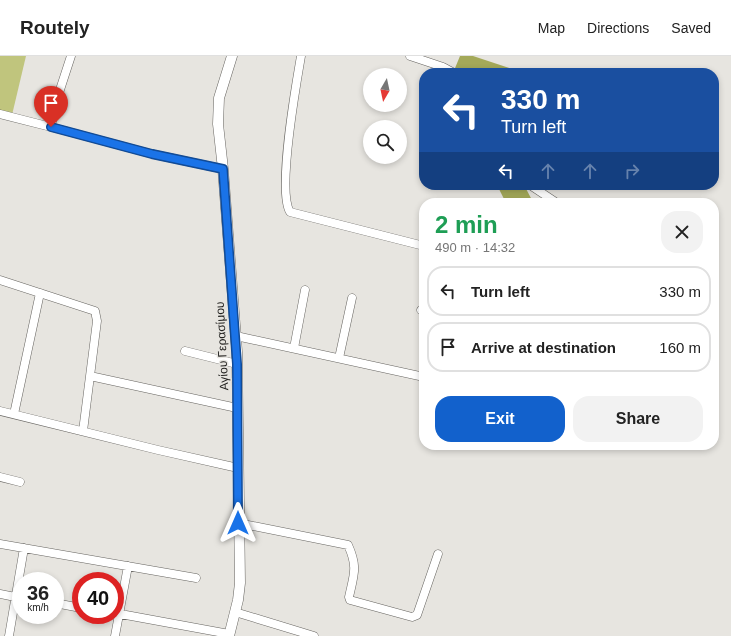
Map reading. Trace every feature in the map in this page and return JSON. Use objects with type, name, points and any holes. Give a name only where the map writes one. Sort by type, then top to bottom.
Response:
[{"type":"street","points":[[51,127],[55,104],[70,56]]},
{"type":"street","name":"Αγίου Γερασίμου","points":[[229,635],[238,600],[240,583],[237,364],[223,169],[218,124],[219,98],[232,56]]},
{"type":"street","points":[[301,56],[284,184],[286,207],[290,212],[419,245]]},
{"type":"street","points":[[410,56],[445,68]]},
{"type":"street","points":[[0,114],[152,154],[223,169]]},
{"type":"street","points":[[537,190],[549,198]]},
{"type":"street","points":[[0,280],[95,311],[97,321],[83,431]]},
{"type":"street","points":[[294,348],[305,290]]},
{"type":"street","points":[[14,414],[40,293]]},
{"type":"street","points":[[339,358],[352,298]]},
{"type":"street","points":[[236,336],[419,376]]},
{"type":"street","points":[[185,351],[237,364]]},
{"type":"street","points":[[90,376],[237,408]]},
{"type":"street","points":[[0,411],[238,468]]},
{"type":"street","points":[[0,477],[20,482]]},
{"type":"street","points":[[238,523],[348,545],[355,560],[354,575],[349,597],[350,600],[412,617],[417,615],[438,554]]},
{"type":"street","points":[[0,544],[196,578]]},
{"type":"street","points":[[21,572],[24,548]]},
{"type":"street","points":[[124,583],[128,566]]},
{"type":"street","points":[[0,594],[12,596]]},
{"type":"street","points":[[234,612],[314,636]]},
{"type":"street","points":[[124,615],[229,635]]},
{"type":"street","points":[[9,636],[12,623]]},
{"type":"street","points":[[116,636],[117,624]]},
{"type":"green space","points":[[0,56],[26,56],[12,115],[0,112]]},
{"type":"green space","points":[[460,56],[473,56],[509,68],[455,68]]},
{"type":"green space","points":[[500,190],[527,190],[531,198],[504,198]]},
{"type":"route","points":[[51,127],[152,154],[223,169],[237,364],[238,523]]}]
